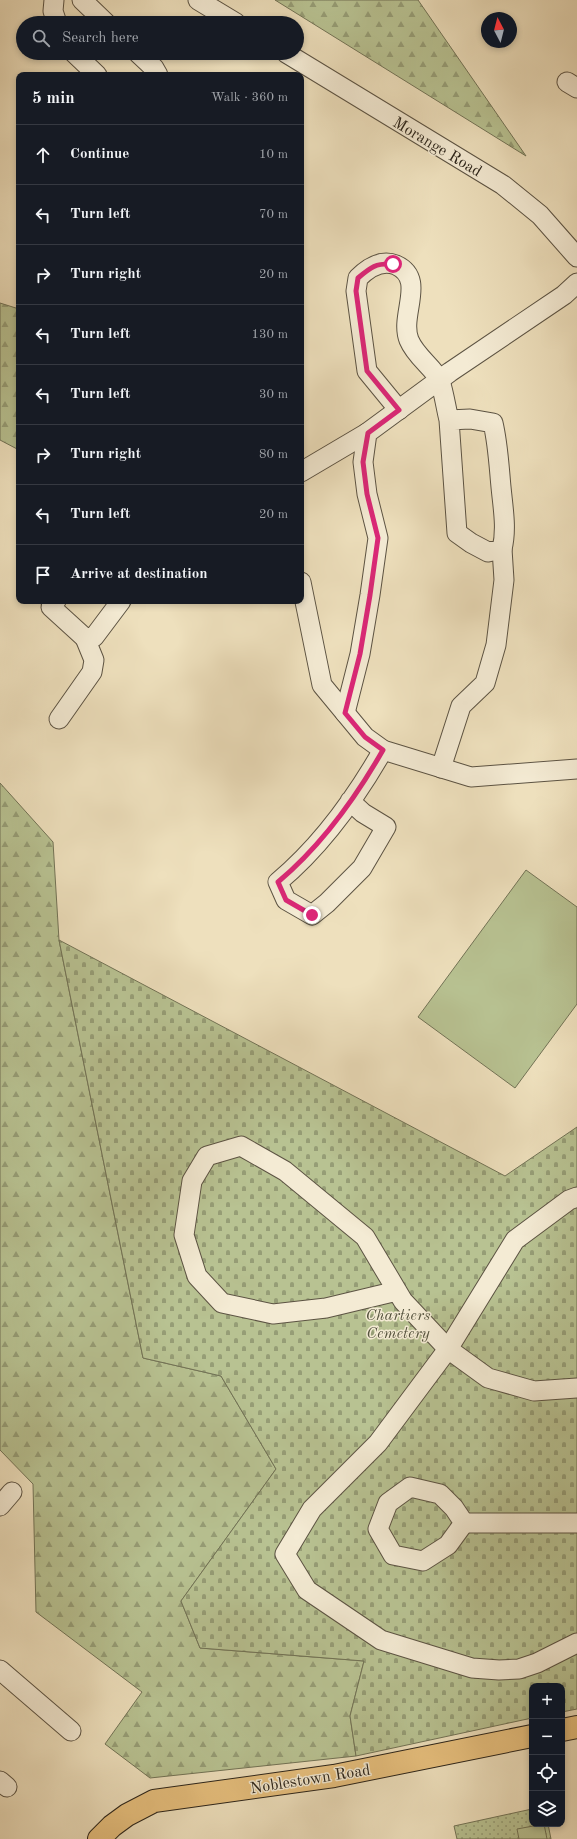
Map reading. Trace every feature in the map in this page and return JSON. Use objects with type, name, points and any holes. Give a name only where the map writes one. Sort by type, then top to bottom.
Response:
[{"type":"main road","points":[[565,1729],[577,1727]]},
{"type":"main road","name":"Noblestown Road","points":[[99,1839],[112,1826],[127,1815],[154,1801],[334,1776],[529,1737]]},
{"type":"street","points":[[54,0],[53,11],[55,16]]},
{"type":"street","points":[[82,0],[99,16]]},
{"type":"street","points":[[198,0],[224,16]]},
{"type":"street","points":[[81,60],[94,72]]},
{"type":"street","points":[[145,60],[156,72]]},
{"type":"street","name":"Morange Road","points":[[297,60],[502,185],[540,215],[577,257]]},
{"type":"street","points":[[399,410],[367,371],[356,291],[358,278],[378,264],[393,264],[402,268],[408,273],[411,285],[406,326],[408,339],[416,352],[439,380],[449,420],[457,533],[471,543],[488,552],[502,549]]},
{"type":"street","points":[[304,470],[368,433],[439,380],[564,295],[577,283]]},
{"type":"street","points":[[441,768],[461,706],[485,683],[496,645],[504,580],[502,549],[505,538],[497,440],[493,423],[470,419],[449,420]]},
{"type":"street","points":[[345,713],[360,654],[378,538],[367,494],[363,462],[368,433]]},
{"type":"street","points":[[304,597],[322,685],[365,737],[383,750],[470,777],[577,769]]},
{"type":"street","points":[[54,604],[51,607],[85,638],[94,660],[92,672],[59,719]]},
{"type":"street","points":[[85,638],[94,637],[119,604]]},
{"type":"street","points":[[350,801],[363,813],[386,827],[362,868],[327,903],[312,915],[286,900],[278,882],[300,864],[330,828],[350,801],[363,784],[383,750]]},
{"type":"street","points":[[397,1291],[326,1308],[273,1314],[222,1303],[198,1276],[184,1235],[192,1181],[207,1156],[241,1146],[284,1171],[365,1237],[397,1291],[402,1302],[448,1349],[488,1378],[534,1391],[577,1388]]},
{"type":"street","points":[[577,1197],[569,1200],[515,1240],[448,1349],[378,1443],[312,1509],[285,1554],[307,1590],[381,1640],[472,1668],[499,1670],[519,1669],[537,1663],[577,1643]]},
{"type":"street","points":[[410,1487],[440,1494],[454,1508],[464,1523],[448,1545],[423,1561],[394,1554],[378,1529],[388,1503],[410,1487]]},
{"type":"street","points":[[0,1506],[12,1492]]},
{"type":"street","points":[[464,1523],[577,1523]]},
{"type":"street","points":[[0,1670],[71,1731]]},
{"type":"green space","points":[[275,0],[418,0],[526,156],[304,18],[304,16],[301,16]]},
{"type":"green space","points":[[0,303],[16,308],[16,448],[0,440]]},
{"type":"green space","points":[[0,783],[53,842],[59,940],[143,1358],[221,1376],[276,1469],[181,1601],[200,1648],[364,1661],[350,1716],[356,1756],[150,1778],[105,1744],[142,1692],[36,1612],[33,1484],[0,1450]]},
{"type":"green space","points":[[526,870],[577,907],[577,1004],[515,1088],[418,1017]]},
{"type":"green space","name":"Chartiers Cemetery","points":[[59,940],[505,1176],[577,1127],[577,1709],[565,1711],[565,1683],[529,1683],[529,1719],[356,1756],[350,1716],[364,1661],[200,1648],[181,1601],[276,1469],[221,1376],[143,1358]]},
{"type":"green space","points":[[529,1810],[529,1827],[549,1827],[551,1839],[457,1839],[454,1826]]},
{"type":"green space","points":[[529,1827],[545,1827],[547,1839],[519,1839],[517,1829]]},
{"type":"route","points":[[312,915],[286,900],[278,882],[300,864],[330,828],[363,784],[383,750],[365,737],[345,713],[360,654],[378,538],[367,494],[363,462],[368,433],[399,410],[367,371],[356,291],[358,278],[365,271],[378,264],[393,264]]}]
